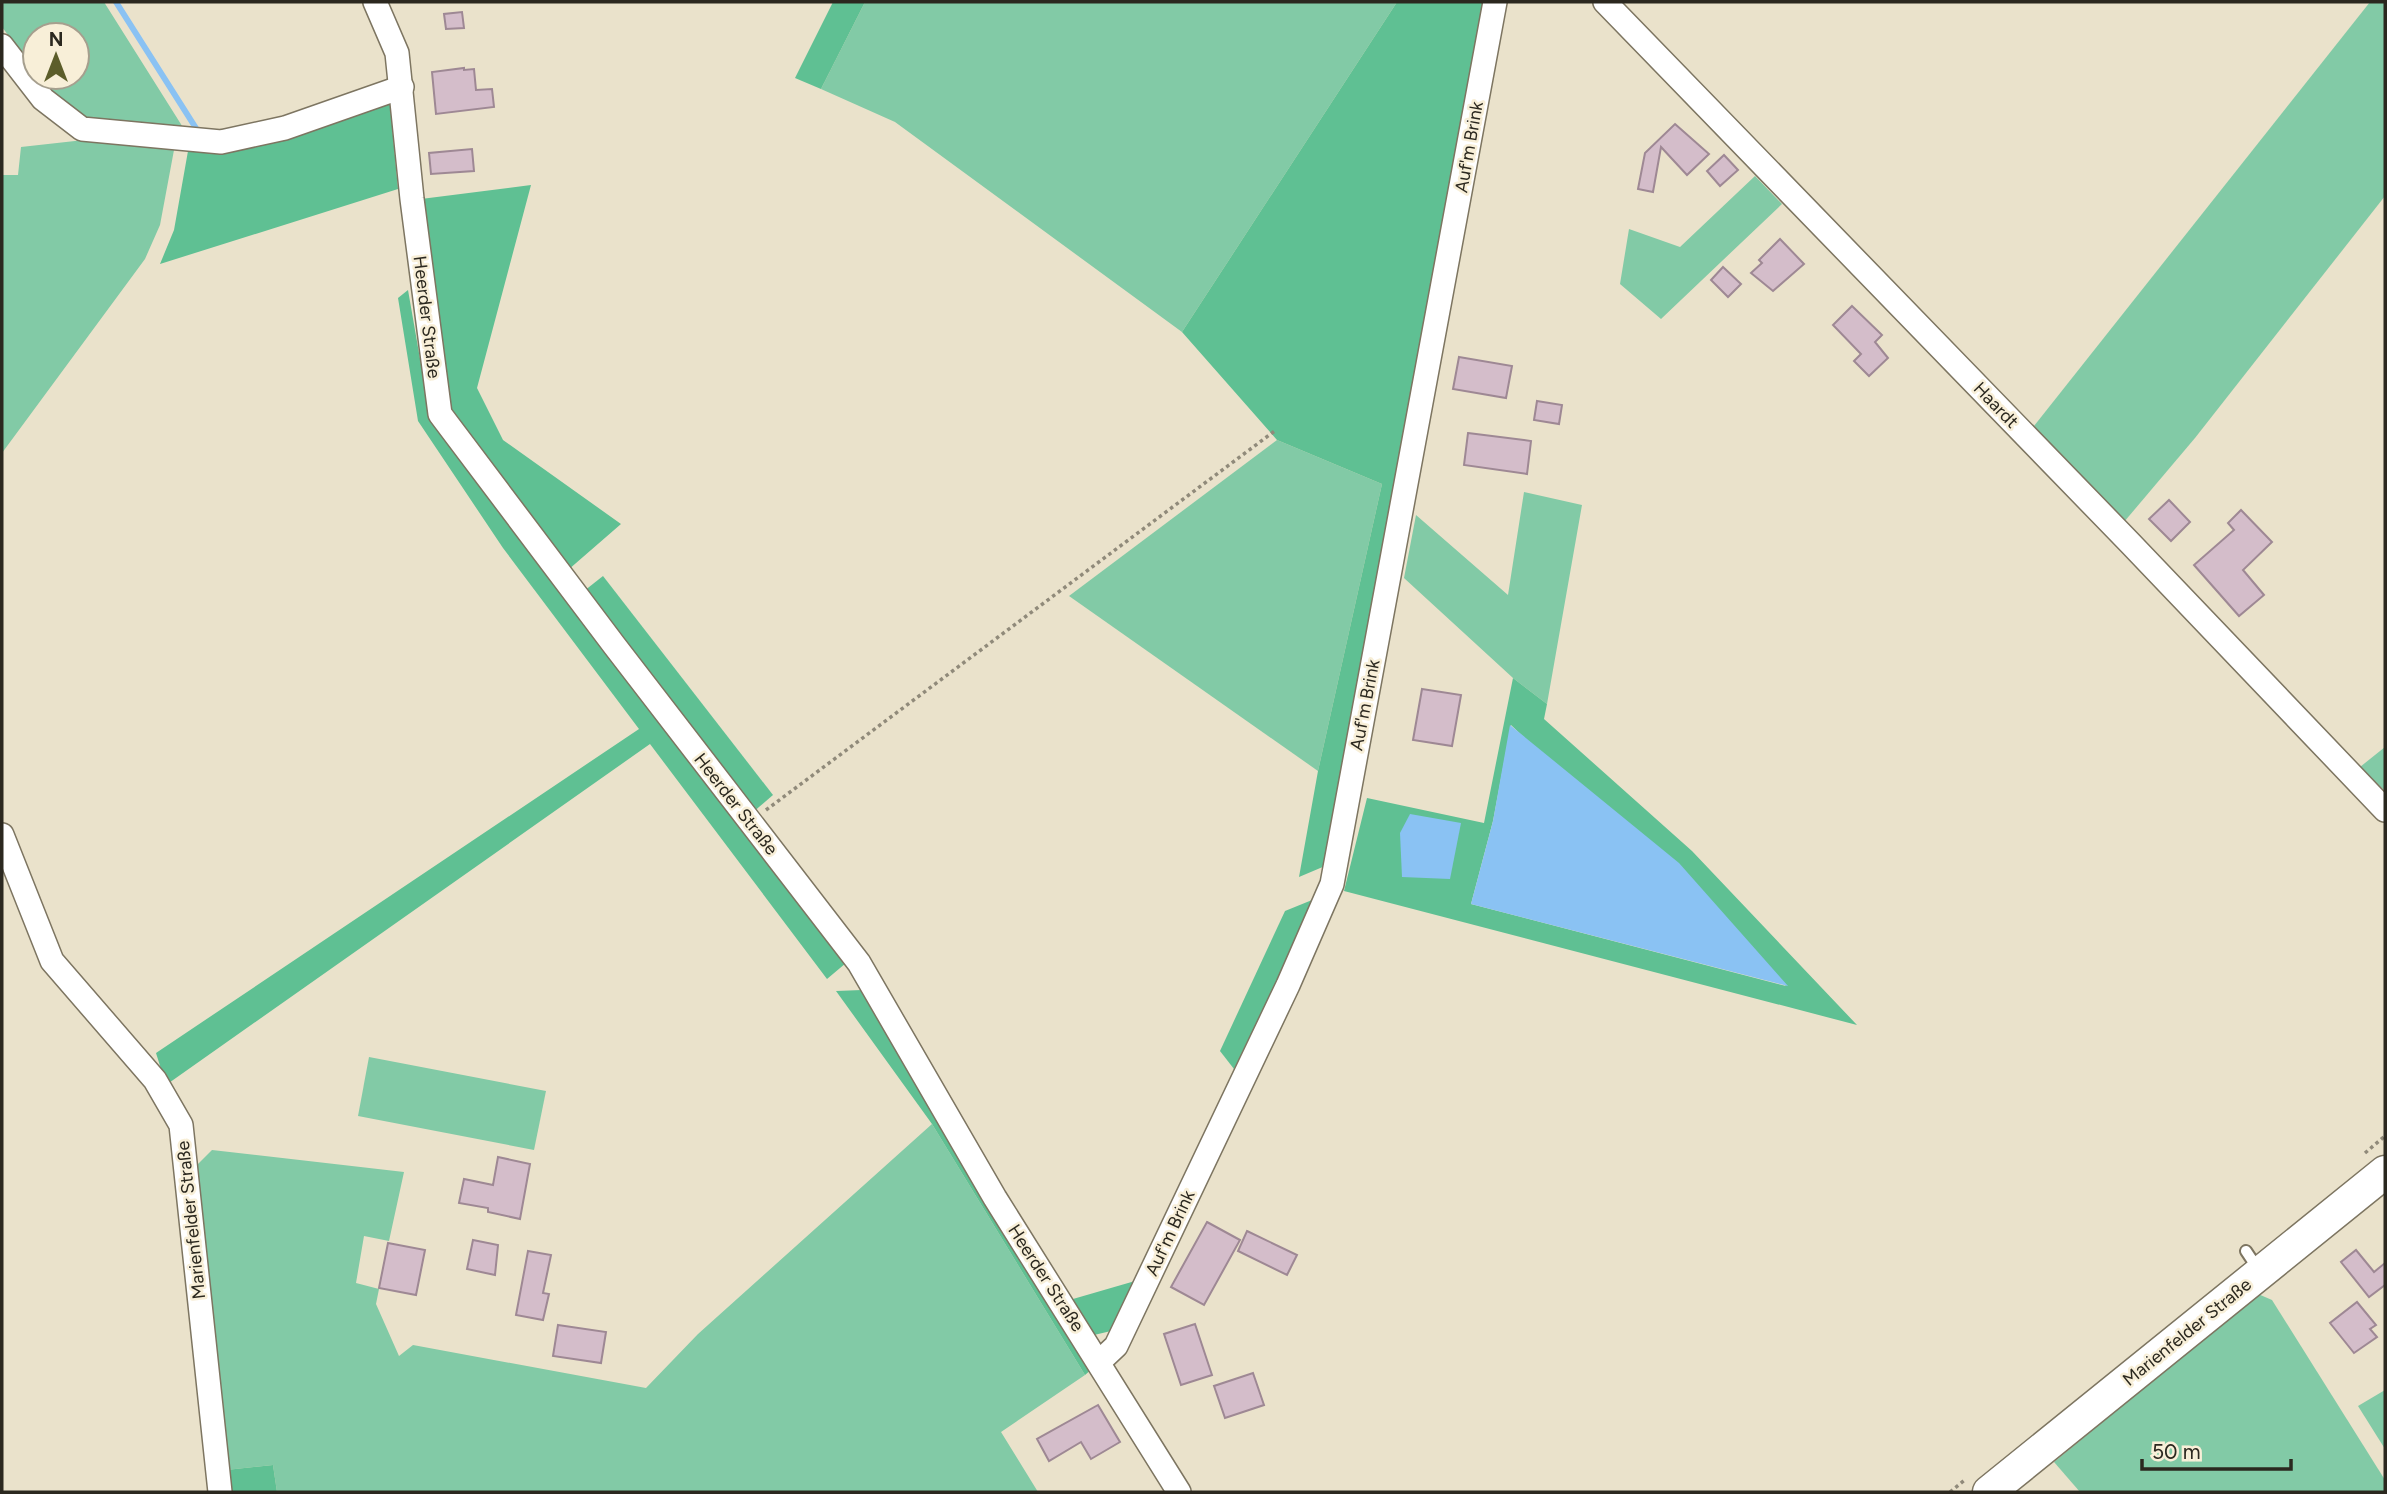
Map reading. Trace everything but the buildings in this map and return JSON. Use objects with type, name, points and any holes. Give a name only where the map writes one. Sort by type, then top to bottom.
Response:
[{"type":"main road","name":"Marienfelder Straße","points":[[1989,1492],[2253,1262],[2385,1172]]},
{"type":"street","name":"Heerder Straße","points":[[375,2],[397,53],[412,199],[440,414],[859,963],[995,1198],[1179,1492]]},
{"type":"street","name":"Auf'm Brink","points":[[1099,1362],[1116,1346],[1288,985],[1332,884],[1495,2]]},
{"type":"street","name":"Haardt","points":[[1605,2],[2385,810]]},
{"type":"street","points":[[2,46],[43,99],[82,129],[220,142],[285,128],[402,87]]},
{"type":"street","name":"Marienfelder Straße","points":[[2,835],[52,961],[155,1080],[181,1125],[220,1492]]},
{"type":"path","points":[[750,822],[1276,430]]},
{"type":"green space","points":[[2,2],[104,2],[184,129],[84,117],[51,92],[91,91],[91,21],[21,21],[21,52],[2,27]]},
{"type":"green space","points":[[833,2],[865,2],[821,89],[795,78]]},
{"type":"green space","points":[[865,2],[1397,2],[1182,332],[895,122],[821,89]]},
{"type":"green space","points":[[1397,2],[1486,2],[1325,866],[1299,877],[1318,771],[1382,484],[1277,440],[1182,332]]},
{"type":"green space","points":[[2370,2],[2385,2],[2385,196],[2195,438],[2124,522],[2034,426]]},
{"type":"green space","points":[[390,104],[398,189],[160,264],[174,230],[188,151],[220,152],[373,105]]},
{"type":"green space","points":[[84,140],[174,150],[160,225],[145,259],[2,453],[2,175],[18,175],[21,147]]},
{"type":"green space","points":[[1755,176],[1782,204],[1661,319],[1620,284],[1629,229],[1680,247]]},
{"type":"green space","points":[[531,185],[477,388],[503,440],[621,524],[568,570],[449,411],[421,199]]},
{"type":"green space","points":[[408,290],[430,416],[846,963],[827,979],[650,744],[166,1085],[156,1053],[639,729],[503,548],[418,421],[398,298]]},
{"type":"green space","points":[[1277,440],[1382,484],[1318,771],[1069,596]]},
{"type":"green space","points":[[1524,492],[1582,505],[1547,704],[1513,678],[1404,578],[1416,515],[1508,595]]},
{"type":"green space","points":[[603,576],[773,795],[752,813],[584,591]]},
{"type":"green space","points":[[1513,678],[1547,704],[1544,719],[1692,851],[1857,1025],[1344,891],[1367,798],[1484,823]],"holes":[[[1511,725],[1786,986],[1471,904],[1493,821]]]},
{"type":"green space","points":[[2385,747],[2385,791],[2360,767]]},
{"type":"green space","points":[[1317,898],[1234,1069],[1220,1051],[1285,911]]},
{"type":"green space","points":[[862,990],[1092,1369],[1085,1375],[932,1124],[836,991]]},
{"type":"green space","points":[[369,1057],[546,1091],[534,1150],[358,1116]]},
{"type":"green space","points":[[932,1124],[1085,1375],[1001,1432],[1038,1492],[277,1492],[273,1465],[226,1470],[194,1168],[212,1150],[404,1172],[389,1241],[364,1236],[356,1283],[379,1289],[376,1304],[399,1356],[413,1345],[646,1388],[698,1334]]},
{"type":"green space","points":[[1135,1281],[1111,1331],[1094,1335],[1073,1299]]},
{"type":"green space","points":[[2258,1294],[2272,1300],[2385,1480],[2385,1492],[2080,1492],[2054,1462]]},
{"type":"green space","points":[[2385,1390],[2385,1449],[2358,1406]]},
{"type":"green space","points":[[273,1465],[277,1492],[229,1492],[226,1470]]},
{"type":"water","points":[[1510,725],[1679,863],[1788,986],[1471,904],[1493,821]]},
{"type":"water","points":[[1410,814],[1461,823],[1450,879],[1402,877],[1400,833]]},
{"type":"waterway","points":[[116,2],[199,133]]}]
